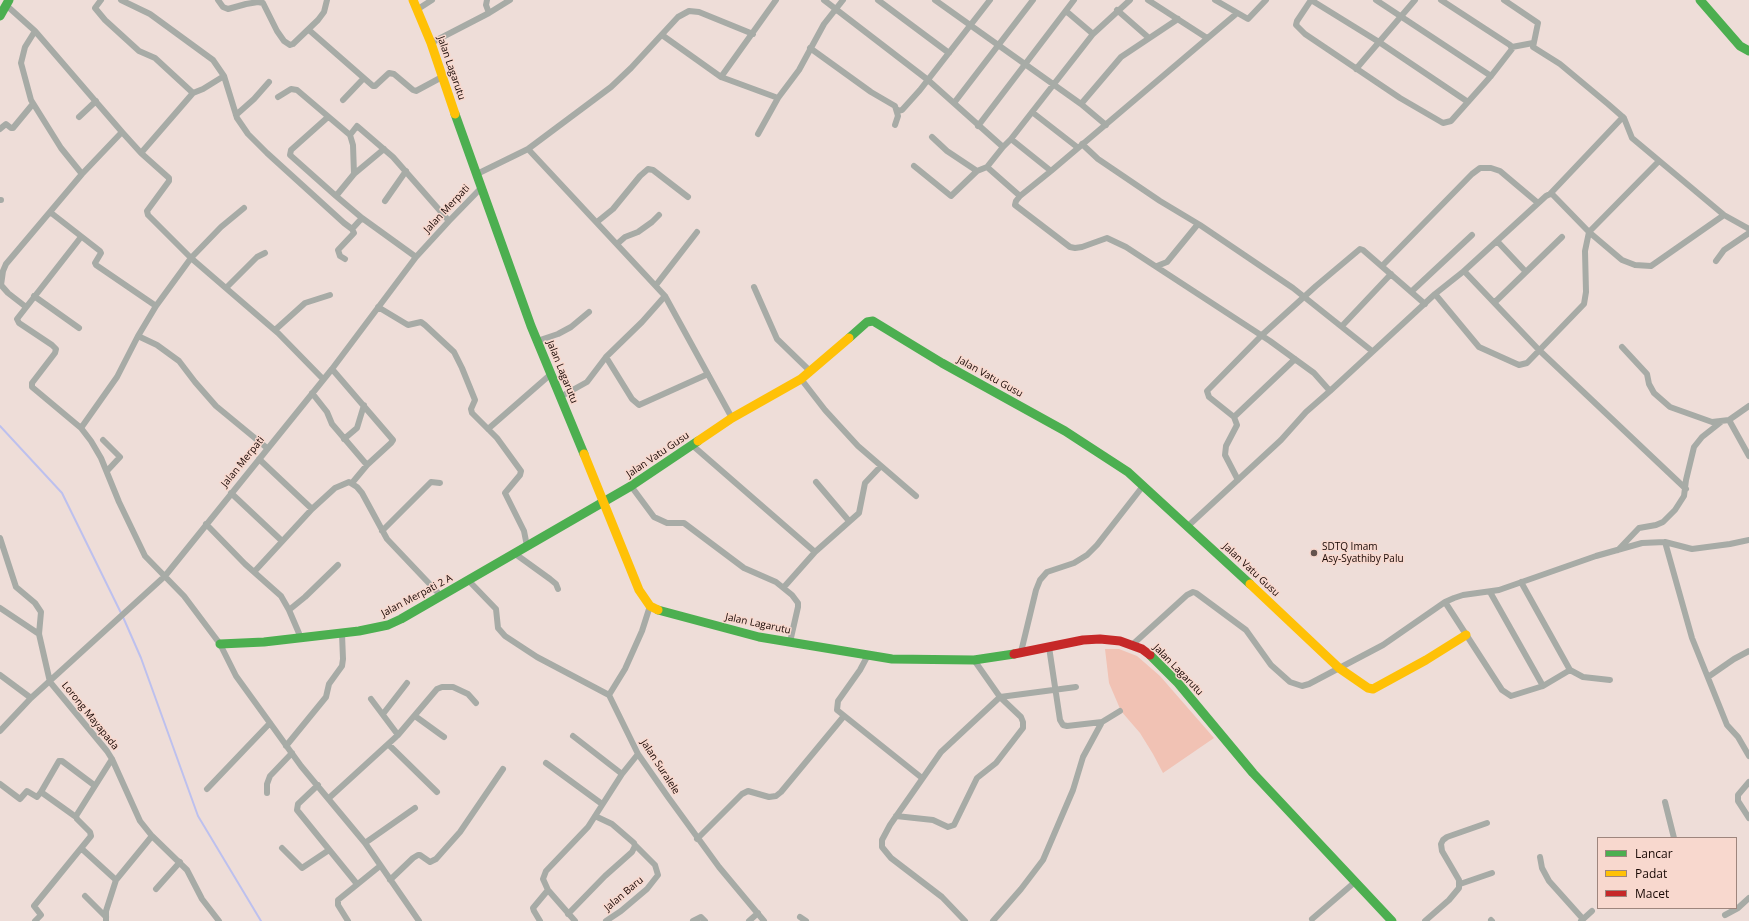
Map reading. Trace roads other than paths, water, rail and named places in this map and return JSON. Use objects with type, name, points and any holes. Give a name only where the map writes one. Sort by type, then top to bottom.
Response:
[{"type":"street","points":[[101,0],[95,8],[105,20],[135,48],[142,53],[151,55],[193,93]]},
{"type":"street","points":[[121,0],[150,14],[208,56],[219,68],[224,76],[236,115],[240,123],[257,144],[352,229],[354,233],[338,250],[340,256],[345,259]]},
{"type":"street","points":[[218,0],[223,7],[228,9],[246,4],[258,2],[263,3],[277,31],[284,41],[290,45],[309,30],[324,12],[327,0]]},
{"type":"street","name":"Jalan Lagarutu","points":[[413,0],[431,42],[442,77],[538,341],[603,502],[626,554],[639,590],[650,606],[658,610],[710,625],[790,642],[905,660],[974,660],[1083,640],[1100,639],[1120,641],[1142,649],[1155,659],[1178,683],[1253,774],[1392,921]]},
{"type":"street","points":[[418,9],[432,0]]},
{"type":"street","points":[[487,0],[486,5],[489,13]]},
{"type":"street","points":[[431,42],[489,13],[510,0]]},
{"type":"street","points":[[721,77],[776,0]]},
{"type":"street","points":[[824,0],[928,80],[1003,147]]},
{"type":"street","points":[[758,134],[778,98],[798,70],[835,9],[843,0]]},
{"type":"street","points":[[878,0],[950,53]]},
{"type":"street","points":[[935,0],[944,2],[969,25],[1081,104],[1106,125]]},
{"type":"street","points":[[897,111],[902,110],[928,80],[950,53],[969,25],[990,0]]},
{"type":"street","points":[[954,103],[1033,0]]},
{"type":"street","points":[[978,126],[1074,0]]},
{"type":"street","points":[[914,166],[951,196],[977,171],[987,167],[1011,139],[1093,34],[1117,10],[1130,0]]},
{"type":"street","points":[[1148,0],[1207,38]]},
{"type":"street","points":[[1215,0],[1246,19],[1250,18],[1266,0]]},
{"type":"street","points":[[1468,102],[1379,42],[1311,0],[1299,16],[1296,25],[1305,34],[1443,123],[1451,120],[1468,102],[1492,76],[1511,51],[1512,47]]},
{"type":"street","points":[[1376,0],[1492,76]]},
{"type":"street","points":[[1356,68],[1415,0]]},
{"type":"street","points":[[1440,0],[1512,47],[1533,43]]},
{"type":"street","points":[[1504,0],[1538,23],[1533,43],[1533,47],[1537,51],[1571,72],[1623,117],[1632,138],[1724,215],[1749,229]]},
{"type":"street","points":[[1700,0],[1740,46],[1749,52]]},
{"type":"street","points":[[4,9],[35,31],[122,132],[169,180],[146,213],[190,258],[275,330],[322,379]]},
{"type":"street","points":[[1117,10],[1149,38]]},
{"type":"street","points":[[477,174],[528,149],[611,87],[631,68],[678,17],[689,11],[699,12],[753,34]]},
{"type":"street","points":[[1066,11],[1093,34]]},
{"type":"street","points":[[1236,14],[1106,125],[1050,170],[1020,196],[1015,205],[1070,247],[1082,247],[1107,238],[1114,240],[1157,266],[1262,335],[1314,373],[1330,391]]},
{"type":"street","points":[[1081,104],[1115,62],[1178,19]]},
{"type":"street","points":[[309,30],[363,79],[375,86],[389,73],[392,73],[416,91],[442,77]]},
{"type":"street","points":[[35,31],[25,47],[21,63],[32,105],[61,148],[82,174]]},
{"type":"street","points":[[662,35],[721,77],[778,98]]},
{"type":"street","points":[[810,48],[865,87],[895,106],[898,116],[895,125]]},
{"type":"street","points":[[141,153],[193,93],[203,89],[224,76]]},
{"type":"street","points":[[343,100],[363,79]]},
{"type":"street","points":[[236,115],[254,99],[269,82]]},
{"type":"street","points":[[278,97],[291,89],[296,89],[350,135],[353,145],[354,174]]},
{"type":"street","points":[[79,117],[96,101]]},
{"type":"street","points":[[0,128],[6,124],[12,128],[32,105]]},
{"type":"street","points":[[1032,112],[1160,201],[1198,224],[1305,296],[1372,351]]},
{"type":"street","points":[[328,117],[291,150],[290,155],[362,218],[416,258]]},
{"type":"street","points":[[1188,526],[1281,440],[1306,412],[1372,351],[1550,194],[1623,117]]},
{"type":"street","points":[[350,135],[354,128],[359,126],[406,171],[448,221]]},
{"type":"street","points":[[26,307],[8,293],[1,285],[3,271],[13,256],[82,174],[122,132]]},
{"type":"street","points":[[932,137],[957,158],[977,171]]},
{"type":"street","points":[[1011,139],[1050,170]]},
{"type":"street","points":[[336,196],[354,174],[384,149]]},
{"type":"street","points":[[528,149],[598,222],[665,296],[732,418]]},
{"type":"street","points":[[1435,294],[1479,347],[1519,365],[1527,363],[1584,304],[1586,292],[1585,251],[1589,232],[1660,161]]},
{"type":"street","points":[[987,167],[1020,196]]},
{"type":"street","points":[[1382,266],[1472,174],[1480,168],[1490,168],[1500,171],[1538,203]]},
{"type":"street","points":[[598,222],[612,209],[640,176],[648,169],[653,170],[688,197]]},
{"type":"street","points":[[385,201],[406,171]]},
{"type":"street","name":"Jalan Merpati","points":[[0,731],[31,698],[108,630],[165,576],[332,368],[416,258],[448,221],[482,187]]},
{"type":"street","points":[[1550,194],[1553,195],[1589,232],[1622,260],[1635,265],[1651,266],[1724,215]]},
{"type":"street","points":[[81,428],[117,377],[138,336],[156,306],[190,258],[221,227],[244,208]]},
{"type":"street","points":[[50,212],[101,253],[95,264],[156,306]]},
{"type":"street","points":[[618,244],[625,237],[638,232],[660,215]]},
{"type":"street","points":[[352,229],[362,218]]},
{"type":"street","points":[[1157,266],[1167,262],[1198,224]]},
{"type":"street","points":[[656,285],[696,232]]},
{"type":"street","points":[[1716,261],[1724,250],[1749,233]]},
{"type":"street","points":[[1411,292],[1472,235]]},
{"type":"street","points":[[81,237],[17,319],[19,323],[56,349],[55,353],[33,381],[32,387],[81,428],[91,441],[107,471],[119,502],[145,556],[184,596],[220,644],[236,676],[286,746],[365,843],[419,921]]},
{"type":"street","points":[[1495,302],[1562,237]]},
{"type":"street","points":[[1497,241],[1526,272]]},
{"type":"street","points":[[1238,480],[1225,455],[1226,446],[1237,425],[1234,417],[1209,397],[1207,391],[1212,384],[1262,335],[1360,249],[1382,266],[1425,304]]},
{"type":"street","points":[[226,288],[257,257],[265,253]]},
{"type":"street","points":[[1464,271],[1539,350],[1686,489]]},
{"type":"street","points":[[1342,326],[1391,274]]},
{"type":"street","points":[[754,287],[777,339],[811,372]]},
{"type":"street","points":[[275,330],[306,303],[330,295]]},
{"type":"street","points":[[34,296],[79,328]]},
{"type":"street","points":[[560,397],[587,382],[606,357],[642,322],[665,296]]},
{"type":"street","points":[[378,307],[408,325],[419,322],[425,325],[450,347],[462,368],[474,398],[475,403],[471,409],[472,413],[488,429],[517,465],[521,473],[505,493],[524,531],[527,546]]},
{"type":"street","points":[[538,341],[558,334],[571,327],[589,312]]},
{"type":"street","name":"Jalan Vatu Gusu","points":[[603,502],[631,486],[732,418],[801,379],[862,327],[873,321],[942,364],[1098,450],[1128,472],[1188,526],[1339,668],[1368,688],[1373,689],[1426,660],[1466,635]]},
{"type":"street","points":[[138,336],[157,345],[179,361],[216,406],[267,448]]},
{"type":"street","points":[[1622,347],[1647,374],[1654,393],[1670,407],[1704,420],[1722,422]]},
{"type":"street","points":[[606,357],[632,399],[639,405],[708,374]]},
{"type":"street","points":[[1234,417],[1295,359]]},
{"type":"street","points":[[332,368],[392,440],[391,443],[367,465],[352,483]]},
{"type":"street","points":[[488,429],[551,374]]},
{"type":"street","points":[[801,379],[825,410],[858,446],[916,496]]},
{"type":"street","points":[[312,393],[327,412],[332,424],[367,465]]},
{"type":"street","points":[[344,439],[357,428],[364,406]]},
{"type":"street","points":[[1618,550],[1638,528],[1656,525],[1669,517],[1682,502],[1694,447],[1702,437],[1722,422],[1729,420],[1749,406]]},
{"type":"street","points":[[1729,420],[1749,456]]},
{"type":"street","points":[[103,440],[120,457],[107,471]]},
{"type":"street","points":[[692,445],[815,552]]},
{"type":"street","points":[[259,459],[312,509]]},
{"type":"street","points":[[784,587],[815,552],[859,512],[865,483],[881,466]]},
{"type":"street","points":[[254,572],[312,509],[335,488],[346,482],[352,483],[362,493],[387,539],[441,596]]},
{"type":"street","points":[[382,531],[431,482],[440,483]]},
{"type":"street","points":[[816,482],[849,521]]},
{"type":"street","points":[[631,486],[654,517],[667,523],[684,523],[744,568],[784,587],[792,594],[798,603],[790,642]]},
{"type":"street","points":[[1021,652],[1036,590],[1040,580],[1047,572],[1074,563],[1087,555],[1097,545],[1143,486]]},
{"type":"street","points":[[231,493],[282,541]]},
{"type":"street","name":"Jalan Merpati 2 A","points":[[220,644],[342,634],[388,625],[468,581],[603,502]]},
{"type":"street","points":[[206,524],[254,572],[281,596],[289,610],[301,638]]},
{"type":"street","points":[[0,538],[15,584],[35,602],[41,612],[39,634],[50,682]]},
{"type":"street","points":[[1132,645],[1187,595],[1194,592],[1206,598],[1246,630],[1271,665],[1292,684],[1302,686],[1309,684],[1383,645],[1445,602],[1463,595],[1490,592],[1596,556],[1642,543],[1665,542],[1692,549],[1749,540]]},
{"type":"street","points":[[1665,542],[1692,638],[1727,725],[1738,737],[1749,756]]},
{"type":"street","points":[[514,553],[550,579],[556,584],[558,589]]},
{"type":"street","points":[[289,610],[305,597],[338,565]]},
{"type":"street","points":[[468,581],[496,609],[498,628],[505,636],[537,657],[609,695],[625,669],[642,631],[650,606]]},
{"type":"street","points":[[1521,582],[1570,670],[1583,677],[1610,680]]},
{"type":"street","points":[[1490,592],[1543,686]]},
{"type":"street","points":[[1445,602],[1505,693],[1511,696],[1543,686],[1570,670]]},
{"type":"street","points":[[0,608],[39,634]]},
{"type":"street","points":[[286,746],[326,697],[329,684],[342,666],[342,634]]},
{"type":"street","points":[[1049,647],[1060,720],[1063,725],[1067,726],[1102,722],[1120,711]]},
{"type":"street","points":[[1708,677],[1734,659],[1749,651]]},
{"type":"street","points":[[868,655],[857,675],[838,701],[838,710],[922,778]]},
{"type":"street","points":[[896,816],[932,820],[948,827],[954,825],[977,778],[996,763],[1023,728],[1024,722],[1021,717],[1000,697],[974,660]]},
{"type":"street","points":[[0,675],[31,698]]},
{"type":"street","name":"Lorong Mayapada","points":[[50,682],[112,759],[140,821],[152,836],[180,862],[191,876],[202,899],[219,921]]},
{"type":"street","points":[[383,714],[407,683]]},
{"type":"street","points":[[329,798],[398,735],[437,689],[442,687],[453,687],[463,691],[476,703]]},
{"type":"street","points":[[965,921],[942,897],[891,858],[882,847],[882,840],[896,816],[941,752],[1000,697],[1076,687]]},
{"type":"street","name":"Jalan Suralele","points":[[609,695],[638,754],[697,839],[764,921]]},
{"type":"street","points":[[371,699],[398,735]]},
{"type":"street","points":[[415,716],[444,737]]},
{"type":"street","points":[[697,839],[742,794],[748,790],[769,797],[776,796],[781,792],[844,716]]},
{"type":"street","points":[[993,921],[1016,895],[1042,860],[1073,790],[1082,757],[1102,722]]},
{"type":"street","points":[[207,789],[270,723]]},
{"type":"street","points":[[573,736],[622,774]]},
{"type":"street","points":[[388,744],[437,792]]},
{"type":"street","points":[[267,793],[267,784],[270,776],[292,753]]},
{"type":"street","points":[[575,921],[548,890],[543,878],[546,871],[588,827],[622,774],[638,754]]},
{"type":"street","points":[[76,817],[94,785],[112,759]]},
{"type":"street","points":[[0,784],[20,799],[27,791],[37,797],[60,760],[94,785]]},
{"type":"street","points":[[546,764],[602,804]]},
{"type":"street","points":[[390,880],[418,855],[430,862],[436,859],[460,832],[503,769]]},
{"type":"street","points":[[1749,782],[1738,795],[1738,801],[1749,818]]},
{"type":"street","points":[[318,785],[298,804],[296,808],[357,884]]},
{"type":"street","points":[[35,921],[41,914],[34,906],[69,862],[82,849],[91,835],[76,817],[41,792]]},
{"type":"street","points":[[1665,802],[1674,837]]},
{"type":"street","points":[[365,843],[415,808]]},
{"type":"street","points":[[568,914],[605,876],[632,852],[635,845],[612,824],[595,816]]},
{"type":"street","points":[[1425,921],[1455,895],[1460,884],[1442,851],[1441,844],[1447,837],[1488,823]]},
{"type":"street","points":[[106,919],[106,911],[116,880],[152,836]]},
{"type":"street","name":"Jalan Baru","points":[[606,921],[621,912],[647,889],[658,875],[655,865],[635,845]]},
{"type":"street","points":[[282,848],[302,868],[329,850]]},
{"type":"street","points":[[82,849],[116,880]]},
{"type":"street","points":[[1540,857],[1542,868],[1549,881],[1582,920],[1592,911]]},
{"type":"street","points":[[156,889],[180,862]]},
{"type":"street","points":[[348,921],[337,902],[339,898],[380,866]]},
{"type":"street","points":[[1460,884],[1492,873]]},
{"type":"street","points":[[1312,919],[1355,882]]},
{"type":"street","points":[[540,921],[533,908],[548,890]]},
{"type":"street","points":[[85,896],[106,919]]},
{"type":"street","points":[[1737,909],[1749,898]]},
{"type":"street","points":[[1724,918],[1737,909]]},
{"type":"street","points":[[749,921],[758,913]]},
{"type":"street","points":[[800,917],[806,921]]},
{"type":"street","points":[[693,921],[699,918],[705,921]]},
{"type":"waterway","points":[[0,426],[62,493],[121,613]]},
{"type":"waterway","points":[[123,617],[141,658],[198,816],[261,921]]},
{"type":"place","name":"SDTQ Imam Asy-Syathiby Palu","points":[[1314,553]]}]
